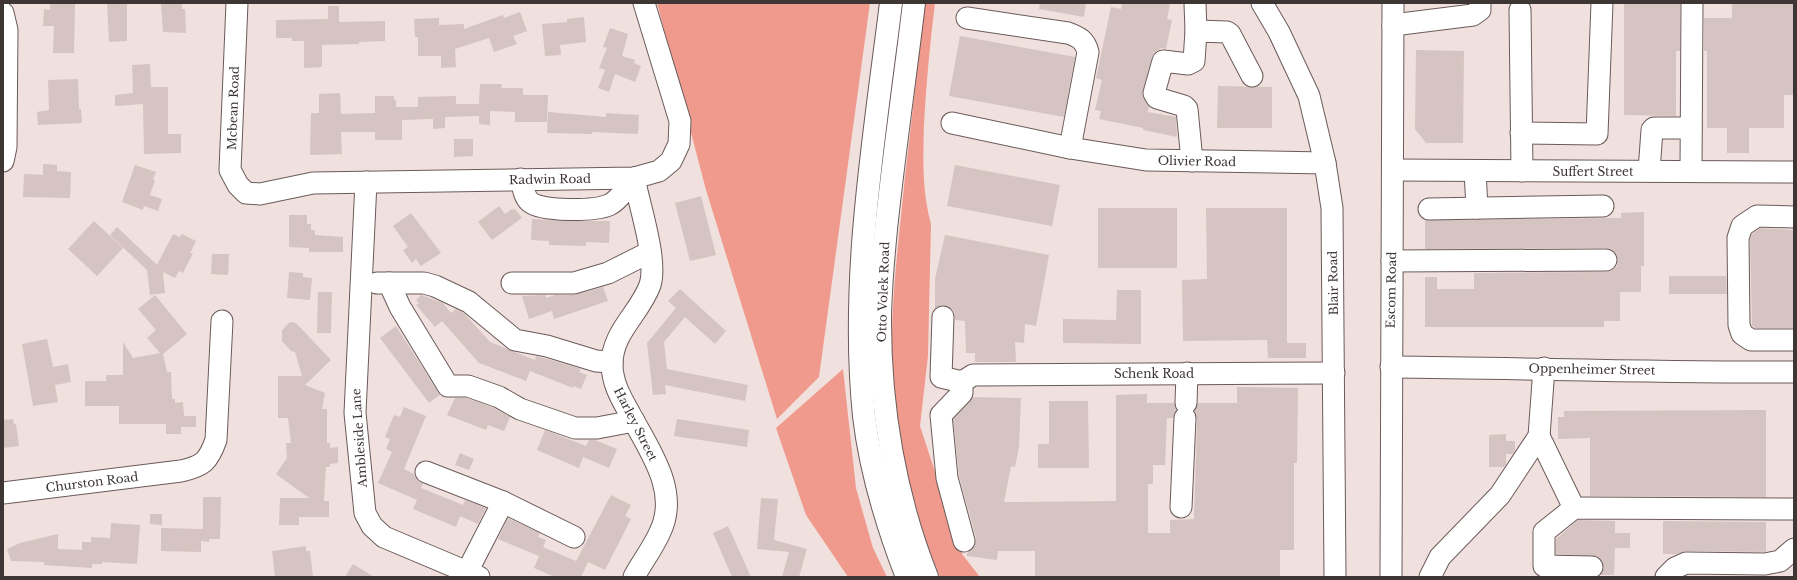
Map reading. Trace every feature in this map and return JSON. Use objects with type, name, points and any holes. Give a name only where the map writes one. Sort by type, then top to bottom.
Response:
[{"type":"main road","name":"Otto Volek Road","points":[[891,3],[868,196],[860,332],[865,418],[869,439],[888,520],[907,577]]},
{"type":"main road","name":"Otto Volek Road","points":[[914,3],[890,195],[880,322],[882,376],[887,425],[907,518],[928,577]]},
{"type":"street","name":"Mcbean Road","points":[[237,3],[230,170],[238,185],[246,193],[260,194]]},
{"type":"street","name":"Radwin Road","points":[[260,194],[313,183],[634,178],[659,171],[671,161],[679,144],[680,121],[644,3]]},
{"type":"street","points":[[1192,161],[1187,109],[1184,106],[1157,98],[1154,93],[1163,61],[1188,64],[1194,61],[1196,31],[1195,3]]},
{"type":"street","name":"Blair Road","points":[[1262,3],[1279,32],[1309,96],[1325,164],[1332,208],[1335,577]]},
{"type":"street","name":"Escom Road","points":[[1391,577],[1393,3]]},
{"type":"street","points":[[1393,25],[1448,11],[1473,15],[1480,10],[1480,3]]},
{"type":"street","points":[[1521,133],[1597,134],[1602,3]]},
{"type":"street","points":[[1691,171],[1692,3]]},
{"type":"street","points":[[1520,10],[1522,171]]},
{"type":"street","points":[[3,13],[7,38],[6,147],[3,161]]},
{"type":"street","points":[[967,18],[1068,33],[1080,38],[1086,44],[1088,52],[1070,148]]},
{"type":"street","points":[[1196,31],[1227,32],[1230,34],[1252,76]]},
{"type":"street","name":"Olivier Road","points":[[952,123],[1070,148],[1146,160],[1325,164]]},
{"type":"street","points":[[1649,171],[1652,130],[1654,128],[1691,128]]},
{"type":"street","name":"Suffert Street","points":[[1393,170],[1794,172]]},
{"type":"street","points":[[1475,171],[1477,208]]},
{"type":"street","points":[[521,179],[526,198],[531,203],[567,210],[586,210],[600,208],[611,204],[627,188],[634,178]]},
{"type":"street","name":"Harley Street","points":[[634,178],[650,252],[652,271],[650,284],[645,298],[618,338],[613,352],[613,376],[617,391],[659,470],[666,487],[668,501],[666,516],[660,532],[634,577]]},
{"type":"street","name":"Ambleside Lane","points":[[366,182],[360,282],[355,413],[365,513],[372,526],[384,537],[473,574]]},
{"type":"street","points":[[1429,209],[1603,206]]},
{"type":"street","points":[[1794,217],[1757,216],[1742,226],[1738,238],[1739,325],[1742,334],[1751,340],[1794,340]]},
{"type":"street","points":[[512,283],[574,282],[608,273],[650,252]]},
{"type":"street","points":[[1392,261],[1606,260]]},
{"type":"street","points":[[360,282],[424,283],[435,286],[469,302],[515,340],[547,346],[596,361],[612,362]]},
{"type":"street","points":[[389,283],[400,307],[448,386],[474,389],[499,397],[520,409],[575,428],[597,428],[634,421]]},
{"type":"street","name":"Schenk Road","points":[[943,317],[941,377],[968,378],[1187,373],[1334,373]]},
{"type":"street","name":"Churston Road","points":[[3,493],[181,472],[203,464],[210,457],[216,440],[222,321]]},
{"type":"street","name":"Oppenheimer Street","points":[[1391,366],[1732,373],[1794,372]]},
{"type":"street","points":[[1430,577],[1440,557],[1500,495],[1539,436],[1544,368]]},
{"type":"street","points":[[1181,507],[1187,373]]},
{"type":"street","points":[[964,541],[947,478],[941,415],[962,393],[968,378]]},
{"type":"street","points":[[1539,436],[1574,508]]},
{"type":"street","points":[[426,472],[503,502],[574,537]]},
{"type":"street","points":[[473,574],[503,502]]},
{"type":"street","points":[[1592,567],[1544,566],[1544,532],[1574,508],[1794,509]]},
{"type":"street","points":[[1666,577],[1675,568],[1686,563],[1765,564],[1780,560],[1794,549]]},
{"type":"shaded area","points":[[657,3],[870,3],[819,377],[777,419],[706,190]]},
{"type":"shaded area","points":[[924,3],[935,3],[928,64],[924,124],[923,162],[926,199],[931,224],[928,356],[920,426],[962,554],[980,577],[940,577],[918,519],[910,488],[903,458],[894,395],[892,333],[895,274]]},
{"type":"shaded area","points":[[843,369],[856,488],[873,548],[887,577],[848,577],[806,515],[776,428]]},
{"type":"building","points":[[75,3],[74,53],[53,53],[54,26],[43,26],[44,9],[50,10],[50,4]]},
{"type":"building","points":[[107,3],[127,3],[127,41],[109,42]]},
{"type":"building","points":[[161,3],[182,3],[182,9],[185,9],[186,33],[163,32]]},
{"type":"building","points":[[1040,3],[1086,3],[1084,17],[1039,9]]},
{"type":"building","points":[[1122,3],[1170,3],[1167,19],[1172,20],[1166,49],[1161,48],[1154,53],[1142,94],[1149,106],[1148,112],[1176,117],[1177,137],[1099,119],[1101,111],[1095,110],[1102,80],[1096,78],[1111,7],[1121,9]]},
{"type":"building","points":[[1624,3],[1680,3],[1680,51],[1676,51],[1676,116],[1624,115]]},
{"type":"building","points":[[1732,3],[1794,3],[1794,95],[1784,95],[1784,128],[1749,128],[1749,153],[1727,153],[1727,128],[1707,128],[1707,51],[1704,51],[1704,18],[1732,18]]},
{"type":"building","points":[[328,6],[339,6],[339,22],[385,21],[385,41],[359,42],[359,44],[322,45],[322,67],[304,68],[304,41],[292,41],[292,38],[276,38],[276,20],[328,19]]},
{"type":"building","points":[[520,12],[527,31],[513,36],[517,44],[494,52],[489,38],[455,49],[456,67],[441,68],[441,56],[418,56],[418,37],[415,37],[414,19],[439,18],[439,25],[464,24],[464,29],[503,15],[504,18]]},
{"type":"building","points":[[584,17],[586,42],[560,45],[561,55],[545,56],[542,24],[567,22],[567,19]]},
{"type":"building","points":[[610,28],[628,34],[622,56],[635,60],[634,63],[641,66],[635,82],[615,74],[609,92],[598,88],[605,70],[599,68],[607,48],[603,47]]},
{"type":"building","points":[[960,36],[1075,57],[1064,117],[949,96]]},
{"type":"building","points":[[1416,50],[1464,51],[1463,143],[1426,143],[1415,129]]},
{"type":"building","points":[[150,64],[151,87],[168,87],[168,134],[181,134],[181,153],[144,154],[143,104],[115,106],[115,95],[133,93],[132,65]]},
{"type":"building","points":[[78,79],[79,109],[81,109],[82,123],[38,125],[37,112],[49,110],[48,80]]},
{"type":"building","points":[[480,84],[502,84],[501,88],[523,88],[523,95],[548,95],[547,122],[515,122],[515,112],[490,111],[490,125],[479,124],[479,116],[445,117],[445,128],[433,129],[433,119],[402,120],[402,140],[375,140],[375,132],[341,132],[342,154],[310,155],[311,113],[319,113],[319,94],[340,93],[341,114],[375,113],[375,96],[394,96],[394,100],[396,100],[396,107],[418,107],[418,97],[456,96],[456,104],[479,104]]},
{"type":"building","points":[[1218,86],[1272,87],[1272,128],[1217,128]]},
{"type":"building","points":[[548,112],[606,117],[606,113],[639,115],[638,134],[592,132],[592,134],[547,133]]},
{"type":"building","points":[[454,139],[473,139],[473,156],[454,157]]},
{"type":"building","points":[[43,164],[57,165],[57,171],[71,172],[70,198],[23,197],[24,174],[43,175]]},
{"type":"building","points":[[135,165],[156,172],[150,195],[162,199],[158,211],[144,206],[143,210],[122,202]]},
{"type":"building","points":[[955,165],[1060,185],[1052,226],[947,206]]},
{"type":"building","points":[[701,196],[716,255],[690,261],[675,203]]},
{"type":"building","points":[[499,206],[505,214],[512,209],[515,209],[522,218],[492,240],[478,222]]},
{"type":"building","points":[[1098,208],[1177,208],[1177,268],[1098,268]]},
{"type":"building","points":[[1206,208],[1287,208],[1287,343],[1306,343],[1306,358],[1268,358],[1267,340],[1183,341],[1182,280],[1207,279]]},
{"type":"building","points":[[1644,212],[1644,266],[1641,266],[1641,292],[1620,292],[1620,321],[1604,321],[1604,327],[1425,327],[1425,277],[1437,277],[1437,289],[1474,289],[1474,273],[1606,272],[1617,266],[1618,260],[1612,249],[1606,248],[1425,249],[1425,220],[1621,218],[1621,213]]},
{"type":"building","points":[[411,213],[441,253],[421,266],[416,259],[412,263],[403,250],[408,247],[393,226]]},
{"type":"building","points":[[289,215],[307,215],[307,224],[311,224],[311,230],[315,230],[315,235],[343,237],[343,252],[309,252],[309,248],[289,247]]},
{"type":"building","points":[[532,219],[610,221],[609,243],[586,242],[586,246],[549,245],[549,241],[531,240]]},
{"type":"building","points":[[94,221],[123,248],[97,276],[68,249]]},
{"type":"building","points":[[117,227],[157,265],[173,234],[180,237],[182,234],[196,241],[190,253],[193,253],[183,273],[179,271],[175,278],[163,272],[165,293],[150,295],[147,270],[110,235]]},
{"type":"building","points":[[1760,228],[1794,230],[1794,328],[1755,328],[1752,326],[1750,240],[1752,234]]},
{"type":"building","points":[[945,235],[1049,255],[1036,326],[1025,324],[1024,343],[1015,342],[1016,362],[975,362],[975,353],[966,353],[965,321],[955,320],[954,312],[949,307],[943,305],[935,309],[935,279]]},
{"type":"building","points":[[212,254],[229,254],[228,275],[211,274]]},
{"type":"building","points":[[289,272],[303,273],[303,277],[312,278],[310,300],[287,298]]},
{"type":"building","points":[[1669,276],[1726,276],[1727,294],[1669,294]]},
{"type":"building","points":[[603,287],[608,301],[554,319],[552,311],[529,319],[522,296],[545,295],[546,298],[555,295],[574,295]]},
{"type":"building","points":[[680,289],[726,331],[715,344],[685,317],[664,342],[667,369],[748,385],[745,401],[665,385],[666,394],[653,395],[647,343],[676,308],[668,301]]},
{"type":"building","points":[[1117,290],[1141,290],[1141,344],[1063,343],[1063,319],[1116,320]]},
{"type":"building","points":[[318,292],[332,292],[331,333],[317,333]]},
{"type":"building","points":[[155,295],[187,334],[163,354],[167,372],[171,372],[172,399],[175,399],[175,403],[183,402],[184,416],[196,416],[196,427],[181,427],[181,434],[166,434],[166,424],[119,424],[119,406],[85,406],[85,381],[106,381],[106,375],[123,375],[123,342],[133,358],[160,353],[147,338],[156,330],[138,309]]},
{"type":"building","points":[[421,295],[443,303],[451,313],[456,309],[463,312],[490,342],[535,360],[536,356],[581,369],[579,372],[587,375],[581,389],[573,386],[573,388],[530,371],[526,381],[479,363],[442,321],[435,327],[416,305],[419,303],[416,300]]},
{"type":"building","points":[[290,322],[296,323],[331,360],[305,385],[325,393],[322,409],[327,409],[327,443],[330,443],[330,448],[338,447],[338,463],[330,464],[330,467],[326,467],[324,501],[329,501],[329,517],[299,517],[299,525],[279,525],[280,498],[309,498],[276,474],[287,458],[286,443],[291,443],[288,418],[278,418],[278,376],[302,376],[295,352],[291,351],[282,341],[282,330]]},
{"type":"building","points":[[396,326],[440,395],[429,403],[380,338]]},
{"type":"building","points":[[47,339],[53,367],[68,364],[71,382],[55,385],[58,402],[33,406],[22,344]]},
{"type":"building","points":[[1237,387],[1298,388],[1297,463],[1294,463],[1294,550],[1280,550],[1280,577],[1035,577],[1035,551],[998,551],[997,560],[967,556],[967,553],[972,550],[975,544],[976,538],[959,476],[953,419],[972,397],[1021,398],[1019,447],[1015,467],[1011,466],[1004,502],[1116,501],[1116,395],[1147,394],[1147,403],[1174,403],[1177,410],[1173,418],[1167,418],[1165,465],[1153,465],[1153,484],[1148,484],[1148,533],[1170,533],[1170,520],[1194,519],[1197,419],[1194,411],[1198,403],[1237,403]]},
{"type":"building","points":[[455,398],[465,398],[475,401],[494,408],[510,417],[504,431],[488,425],[486,430],[447,415]]},
{"type":"building","points":[[1049,401],[1088,401],[1089,468],[1038,468],[1038,444],[1049,444]]},
{"type":"building","points":[[404,407],[426,416],[404,469],[414,474],[417,480],[423,484],[421,488],[463,505],[465,500],[486,508],[478,524],[460,516],[456,527],[413,509],[417,500],[378,483],[392,452],[386,449],[390,439],[385,437],[394,415],[400,417]]},
{"type":"building","points":[[1766,410],[1766,497],[1590,496],[1590,438],[1558,439],[1558,417],[1564,417],[1564,411]]},
{"type":"building","points":[[13,419],[14,424],[16,424],[19,446],[3,448],[3,420]]},
{"type":"building","points":[[677,419],[749,430],[747,447],[674,436]]},
{"type":"building","points":[[545,430],[586,446],[589,440],[595,440],[617,449],[609,468],[583,457],[579,468],[537,450]]},
{"type":"building","points":[[1506,434],[1506,441],[1515,441],[1515,450],[1513,454],[1506,454],[1506,464],[1504,467],[1489,467],[1489,435]]},
{"type":"building","points":[[460,453],[474,459],[469,470],[455,465]]},
{"type":"building","points":[[611,495],[631,505],[625,516],[631,519],[605,570],[588,562],[581,577],[555,577],[534,568],[539,556],[498,539],[508,518],[540,533],[538,537],[546,540],[543,547],[576,561]]},
{"type":"building","points":[[203,497],[221,497],[220,539],[209,539],[209,542],[201,541],[201,552],[161,551],[161,528],[203,529]]},
{"type":"building","points":[[761,498],[778,499],[774,540],[807,549],[799,577],[782,577],[789,552],[757,549]]},
{"type":"building","points":[[150,514],[162,514],[162,525],[150,524]]},
{"type":"building","points":[[1578,520],[1615,521],[1615,533],[1630,533],[1630,548],[1615,548],[1614,575],[1601,575],[1604,567],[1602,561],[1598,557],[1556,554],[1556,539]]},
{"type":"building","points":[[1663,521],[1766,522],[1766,552],[1686,551],[1676,554],[1663,554]]},
{"type":"building","points":[[111,523],[140,525],[137,564],[102,562],[102,564],[92,564],[92,568],[44,565],[44,562],[11,561],[7,549],[20,543],[58,534],[58,549],[82,550],[82,542],[91,542],[91,537],[110,538]]},
{"type":"building","points":[[728,526],[751,577],[732,577],[713,533]]},
{"type":"building","points":[[306,546],[306,551],[310,551],[313,577],[275,577],[272,551]]},
{"type":"building","points":[[353,564],[374,577],[345,577]]}]
